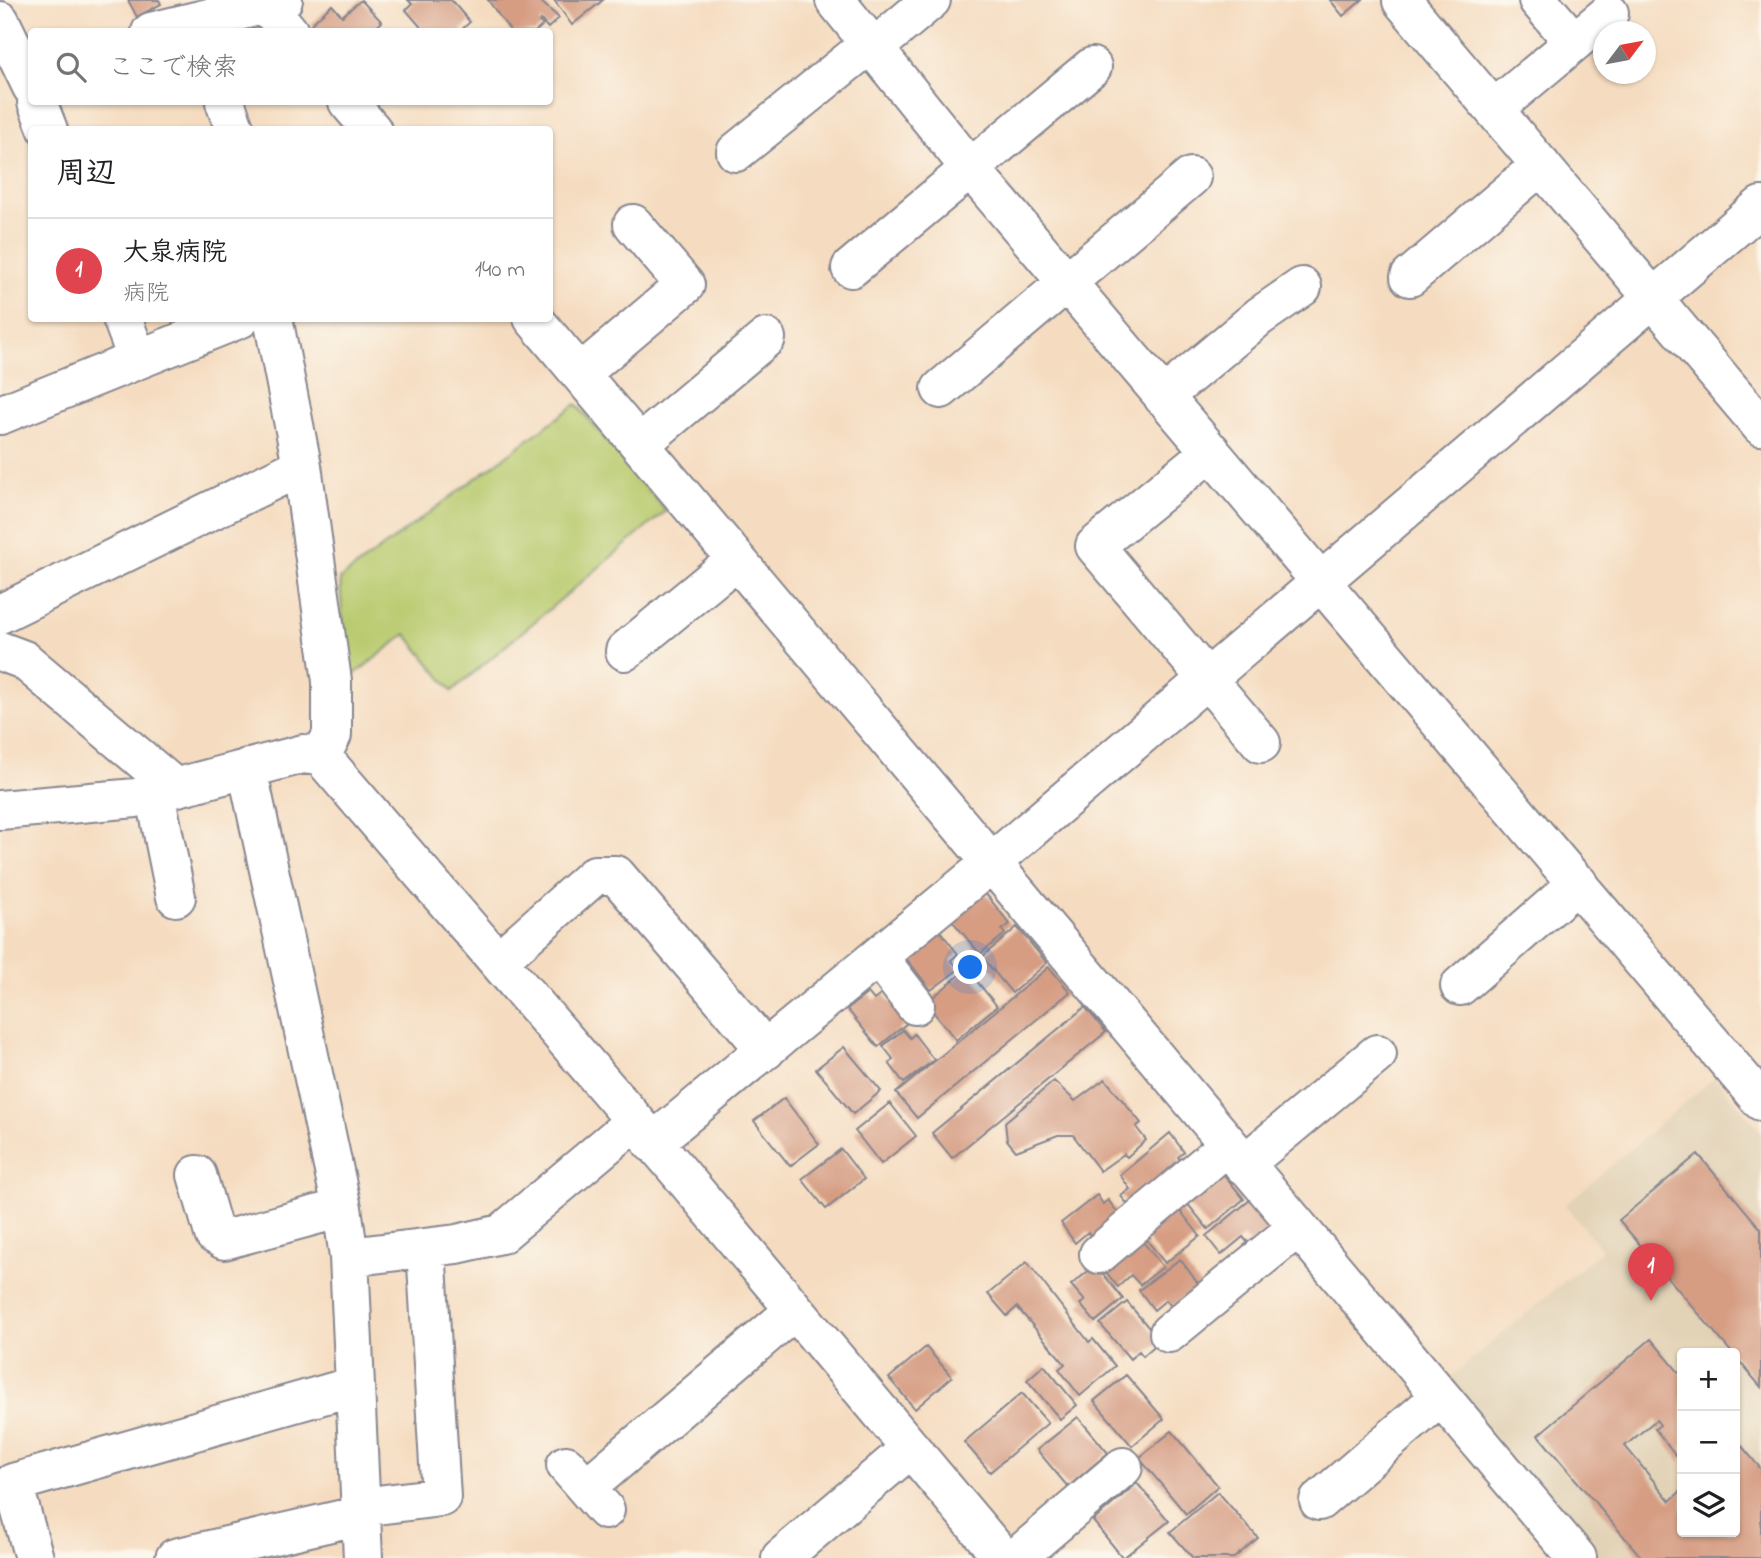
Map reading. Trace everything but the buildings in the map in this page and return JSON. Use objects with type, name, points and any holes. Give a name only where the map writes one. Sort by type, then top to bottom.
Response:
[{"type":"street","points":[[835,0],[970,168],[1761,1101]]},
{"type":"street","points":[[736,152],[931,0]]},
{"type":"street","points":[[1538,0],[1574,42]]},
{"type":"street","points":[[1402,1],[1761,426]]},
{"type":"street","points":[[163,28],[196,17],[279,12]]},
{"type":"street","points":[[1494,109],[1609,13]]},
{"type":"street","points":[[0,22],[25,80]]},
{"type":"street","points":[[851,268],[1092,67]]},
{"type":"street","points":[[36,105],[46,126]]},
{"type":"street","points":[[226,105],[234,126]]},
{"type":"street","points":[[351,105],[369,126]]},
{"type":"street","points":[[1410,277],[1541,165]]},
{"type":"street","points":[[941,389],[1191,177]]},
{"type":"street","points":[[349,1257],[426,1248],[501,1234],[766,1050],[1209,680],[1761,206]]},
{"type":"street","points":[[580,374],[685,285],[634,225]]},
{"type":"street","points":[[1163,397],[1260,316],[1302,287]]},
{"type":"street","points":[[124,322],[137,358]]},
{"type":"street","points":[[0,415],[231,322]]},
{"type":"street","points":[[274,322],[302,466],[332,681],[332,735],[321,756]]},
{"type":"street","points":[[536,322],[1235,1156],[1577,1558]]},
{"type":"street","points":[[640,444],[766,338]]},
{"type":"street","points":[[1211,452],[1095,546],[1261,743]]},
{"type":"street","points":[[0,614],[302,466]]},
{"type":"street","points":[[625,651],[736,561]]},
{"type":"street","points":[[0,651],[24,660],[164,789],[176,897]]},
{"type":"street","points":[[0,810],[66,806],[164,789],[303,754],[321,756],[795,1310],[1003,1558]]},
{"type":"street","points":[[247,768],[342,1208],[349,1257],[363,1558]]},
{"type":"street","points":[[498,961],[595,875],[616,875],[766,1050]]},
{"type":"street","points":[[1460,986],[1578,883]]},
{"type":"street","points":[[878,957],[915,1005]]},
{"type":"street","points":[[1099,1254],[1377,1054]]},
{"type":"street","points":[[197,1175],[214,1234],[224,1240],[342,1208]]},
{"type":"street","points":[[1169,1333],[1297,1228]]},
{"type":"street","points":[[175,1558],[361,1511],[441,1497],[426,1248]]},
{"type":"street","points":[[585,1487],[795,1310]]},
{"type":"street","points":[[34,1558],[13,1483],[354,1385]]},
{"type":"street","points":[[1319,1501],[1440,1397]]},
{"type":"street","points":[[780,1558],[911,1448]]},
{"type":"street","points":[[1016,1558],[1123,1467]]},
{"type":"shaded area","points":[[1715,1077],[1761,1132],[1761,1558],[1596,1558],[1446,1381],[1602,1250],[1565,1205]]},
{"type":"green space","points":[[576,404],[666,511],[452,691],[406,634],[346,681],[340,579]]},
{"type":"place","name":"大泉病院","points":[[1651,1301]]}]
